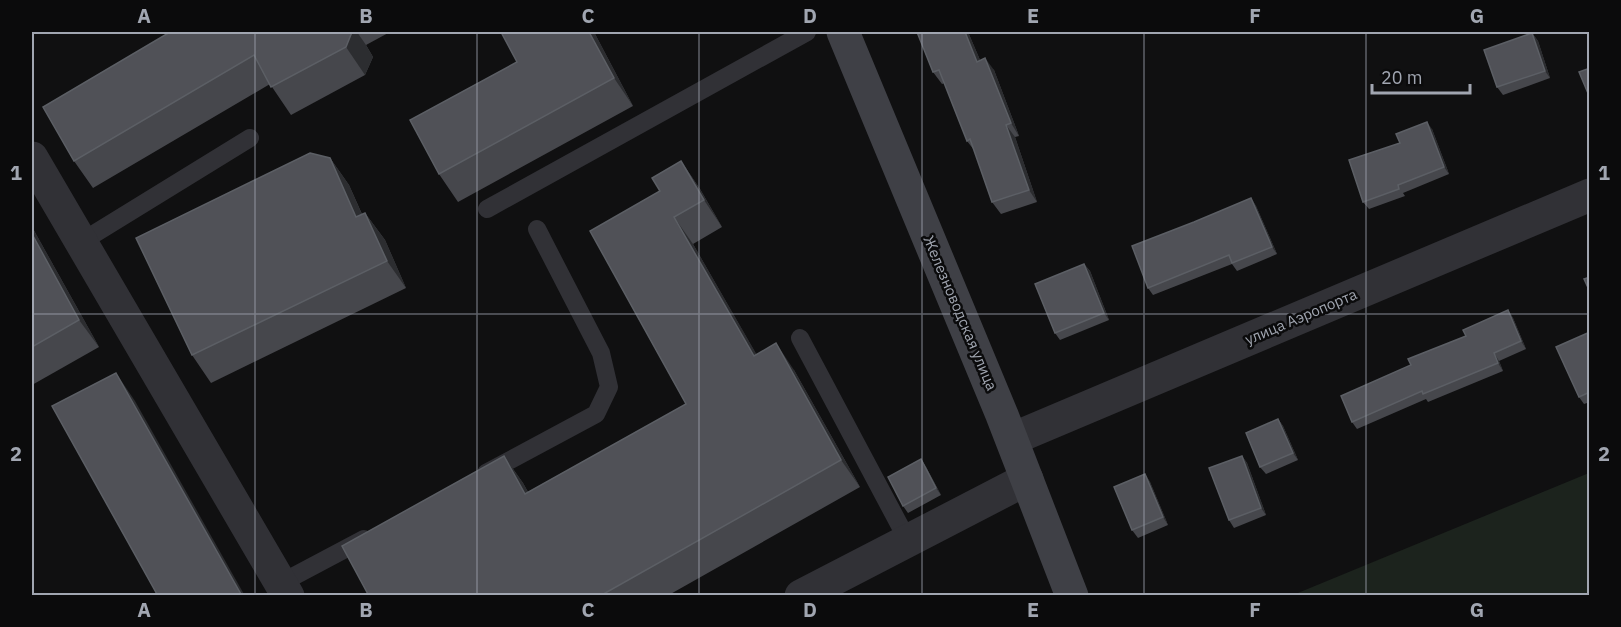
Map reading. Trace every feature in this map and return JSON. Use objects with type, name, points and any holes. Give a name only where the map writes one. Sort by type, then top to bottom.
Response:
[{"type":"main road","name":"Железноводская улица","points":[[843,32],[1012,440],[1072,596]]},
{"type":"street","points":[[32,158],[285,590]]},
{"type":"street","name":"улица Аэропорта","points":[[1012,440],[1590,195]]},
{"type":"street","points":[[801,596],[1027,479]]},
{"type":"lane","points":[[487,209],[807,32]]},
{"type":"lane","points":[[81,242],[250,138]]},
{"type":"lane","points":[[476,478],[596,414],[609,387],[601,353],[537,229]]},
{"type":"lane","points":[[800,338],[908,541]]},
{"type":"lane","points":[[285,590],[384,528]]},
{"type":"shaded area","points":[[1589,473],[1589,595],[1293,595]]},
{"type":"building","points":[[170,32],[352,32],[346,47],[271,87],[254,55],[74,161],[43,107]]},
{"type":"building","points":[[501,32],[589,32],[614,78],[439,174],[410,120],[517,62]]},
{"type":"building","points":[[917,32],[965,32],[977,62],[985,58],[1011,123],[1006,125],[1029,190],[992,202],[970,139],[967,141],[939,70],[933,72]]},
{"type":"building","points":[[1532,33],[1545,71],[1497,87],[1484,50]]},
{"type":"building","points":[[1590,68],[1590,98],[1579,72]]},
{"type":"building","points":[[1427,122],[1444,167],[1398,185],[1399,189],[1363,202],[1349,160],[1400,143],[1396,134]]},
{"type":"building","points":[[310,153],[330,158],[356,217],[365,213],[387,261],[192,355],[136,238]]},
{"type":"building","points":[[681,161],[704,200],[674,217],[754,356],[776,343],[841,460],[600,596],[369,596],[342,546],[504,456],[525,494],[686,404],[590,231],[660,191],[652,178]]},
{"type":"building","points":[[1251,198],[1272,247],[1232,263],[1229,255],[1148,288],[1132,246]]},
{"type":"building","points":[[32,234],[79,320],[32,347]]},
{"type":"building","points":[[1084,264],[1104,313],[1055,333],[1035,284]]},
{"type":"building","points":[[1590,277],[1590,292],[1584,279]]},
{"type":"building","points":[[1508,310],[1521,341],[1494,353],[1498,363],[1423,394],[1422,391],[1352,422],[1341,396],[1411,365],[1408,359],[1466,336],[1463,330]]},
{"type":"building","points":[[1590,332],[1590,392],[1579,397],[1556,347]]},
{"type":"building","points":[[116,373],[242,596],[158,596],[52,406]]},
{"type":"building","points":[[1278,419],[1293,453],[1260,467],[1246,433]]},
{"type":"building","points":[[1242,456],[1261,508],[1229,520],[1209,468]]},
{"type":"building","points":[[921,459],[936,488],[903,506],[888,477]]},
{"type":"building","points":[[1145,474],[1163,517],[1132,530],[1114,487]]}]
